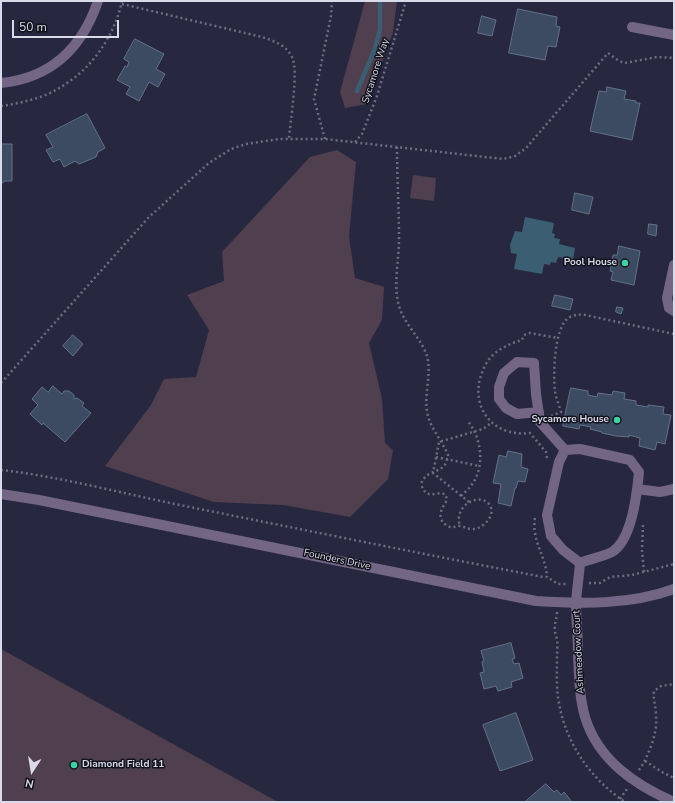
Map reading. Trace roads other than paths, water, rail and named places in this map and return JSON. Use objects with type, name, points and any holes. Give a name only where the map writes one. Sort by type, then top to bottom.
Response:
[{"type":"street","points":[[1,83],[24,79],[46,71],[64,58],[86,31],[98,1]]},
{"type":"street","points":[[632,26],[674,35]]},
{"type":"street","points":[[674,265],[667,298],[669,308],[674,311]]},
{"type":"street","points":[[539,412],[517,414],[506,408],[500,399],[499,386],[504,373],[517,362],[534,363],[536,394],[539,412],[540,422],[565,450]]},
{"type":"street","points":[[580,449],[630,460],[639,472],[637,489],[629,524],[621,544],[612,552],[580,563],[563,550],[551,536],[547,515],[559,462],[565,450],[580,449]]},
{"type":"street","points":[[637,489],[660,492],[674,489]]},
{"type":"street","name":"Founders Drive","points":[[1,494],[39,500],[536,601],[576,603],[631,600],[664,593],[674,589]]},
{"type":"street","name":"Ashmeadow Court","points":[[580,563],[576,603],[579,682],[585,717],[595,738],[607,757],[618,769],[632,780],[654,793],[674,802]]},
{"type":"water","points":[[525,217],[554,223],[552,233],[555,234],[554,238],[560,239],[559,244],[575,248],[573,260],[558,257],[556,263],[551,262],[550,265],[544,264],[542,274],[514,269],[517,254],[511,253],[510,245],[515,231],[522,232]]},
{"type":"waterway","points":[[357,91],[374,51],[380,30],[380,1]]},
{"type":"place","name":"Pool House","points":[[625,263]]},
{"type":"place","name":"Sycamore House","points":[[617,420]]},
{"type":"place","name":"Diamond Field 11","points":[[74,765]]}]
